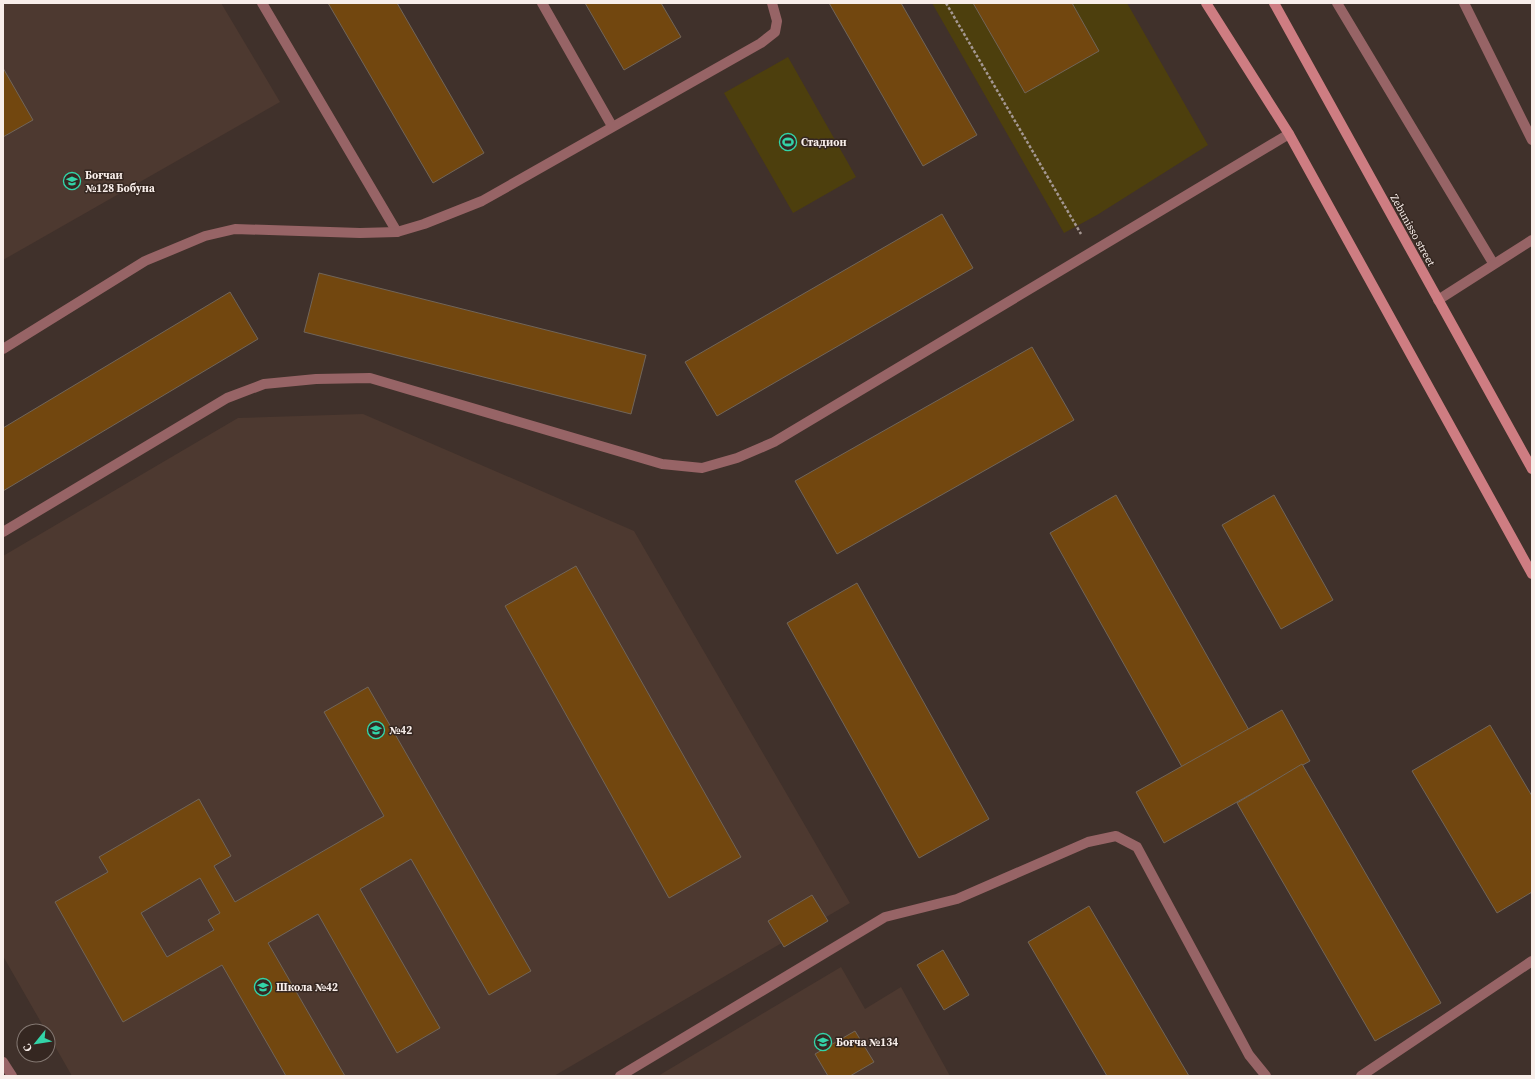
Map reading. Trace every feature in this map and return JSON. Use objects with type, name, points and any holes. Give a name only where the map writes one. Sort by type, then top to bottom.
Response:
[{"type":"main road","points":[[1206,3],[1289,134],[1532,574]]},
{"type":"main road","name":"Zebunisso street","points":[[1274,3],[1532,469]]},
{"type":"street","points":[[262,3],[397,232]]},
{"type":"street","points":[[542,3],[612,126]]},
{"type":"street","points":[[3,349],[146,261],[205,236],[235,229],[360,233],[397,232],[424,224],[482,201],[612,126],[761,43],[775,32],[777,21],[772,3]]},
{"type":"street","points":[[1337,3],[1493,263]]},
{"type":"street","points":[[1464,3],[1532,140]]},
{"type":"street","points":[[3,532],[227,398],[264,384],[316,379],[370,378],[662,464],[702,468],[737,458],[774,442],[1289,134]]},
{"type":"street","points":[[1438,300],[1493,263],[1532,240]]},
{"type":"street","points":[[620,1076],[885,917],[957,899],[1088,842],[1116,836],[1137,847],[1249,1055],[1266,1076]]},
{"type":"street","points":[[1361,1076],[1532,961]]},
{"type":"street","points":[[3,1062],[12,1076]]},
{"type":"path","points":[[946,3],[1091,252]]},
{"type":"shaded area","name":"Боғчаи №128 Бобуна","points":[[3,3],[221,3],[280,102],[3,260]]},
{"type":"shaded area","points":[[932,3],[1127,3],[1208,145],[1097,215],[1064,233]]},
{"type":"shaded area","points":[[788,57],[856,177],[793,213],[724,93]]},
{"type":"shaded area","name":"№42","points":[[363,414],[634,531],[850,903],[554,1076],[72,1076],[56,1048],[56,1023],[41,1023],[3,956],[3,556],[238,418]]},
{"type":"shaded area","name":"Боғча №134","points":[[841,967],[865,1009],[901,987],[950,1076],[658,1076]]},
{"type":"building","points":[[328,3],[397,3],[484,153],[433,183]]},
{"type":"building","points":[[585,3],[661,3],[681,37],[624,70]]},
{"type":"building","points":[[829,3],[901,3],[977,135],[923,166]]},
{"type":"building","points":[[973,3],[1072,3],[1099,51],[1025,93]]},
{"type":"building","points":[[3,68],[33,120],[3,137]]},
{"type":"building","points":[[942,214],[973,268],[717,416],[685,362]]},
{"type":"building","points":[[319,273],[646,355],[631,414],[304,332]]},
{"type":"building","points":[[230,292],[258,339],[3,491],[3,428]]},
{"type":"building","points":[[1032,347],[1074,420],[837,554],[795,481]]},
{"type":"building","points":[[1116,495],[1249,730],[1182,767],[1050,533]]},
{"type":"building","points":[[1274,495],[1333,600],[1281,629],[1222,525]]},
{"type":"building","points":[[576,566],[741,857],[669,898],[505,606]]},
{"type":"building","points":[[857,583],[989,819],[919,858],[787,623]]},
{"type":"building","points":[[368,687],[531,971],[489,995],[411,859],[360,889],[440,1028],[397,1053],[318,914],[268,943],[345,1076],[286,1076],[222,965],[123,1022],[55,902],[108,872],[99,857],[199,799],[231,856],[214,866],[235,902],[384,816],[324,712]],"holes":[[[200,878],[220,913],[208,920],[214,930],[167,957],[141,913]]]},
{"type":"building","points":[[1282,710],[1310,761],[1164,843],[1136,792]]},
{"type":"building","points":[[1490,725],[1532,796],[1532,892],[1497,913],[1412,771]]},
{"type":"building","points":[[1302,764],[1441,1003],[1375,1041],[1237,803]]},
{"type":"building","points":[[812,895],[828,921],[784,947],[768,921]]},
{"type":"building","points":[[1089,906],[1189,1076],[1107,1076],[1028,942]]},
{"type":"building","points":[[943,950],[969,995],[944,1010],[917,965]]},
{"type":"building","points":[[855,1031],[874,1062],[850,1076],[828,1076],[815,1054]]},
{"type":"place","name":"Стадион","points":[[788,142]]},
{"type":"place","name":"Боғчаи №128 Бобуна","points":[[72,181]]},
{"type":"place","name":"№42","points":[[376,730]]},
{"type":"place","name":"Школа №42","points":[[263,987]]},
{"type":"place","name":"Боғча №134","points":[[823,1042]]}]
